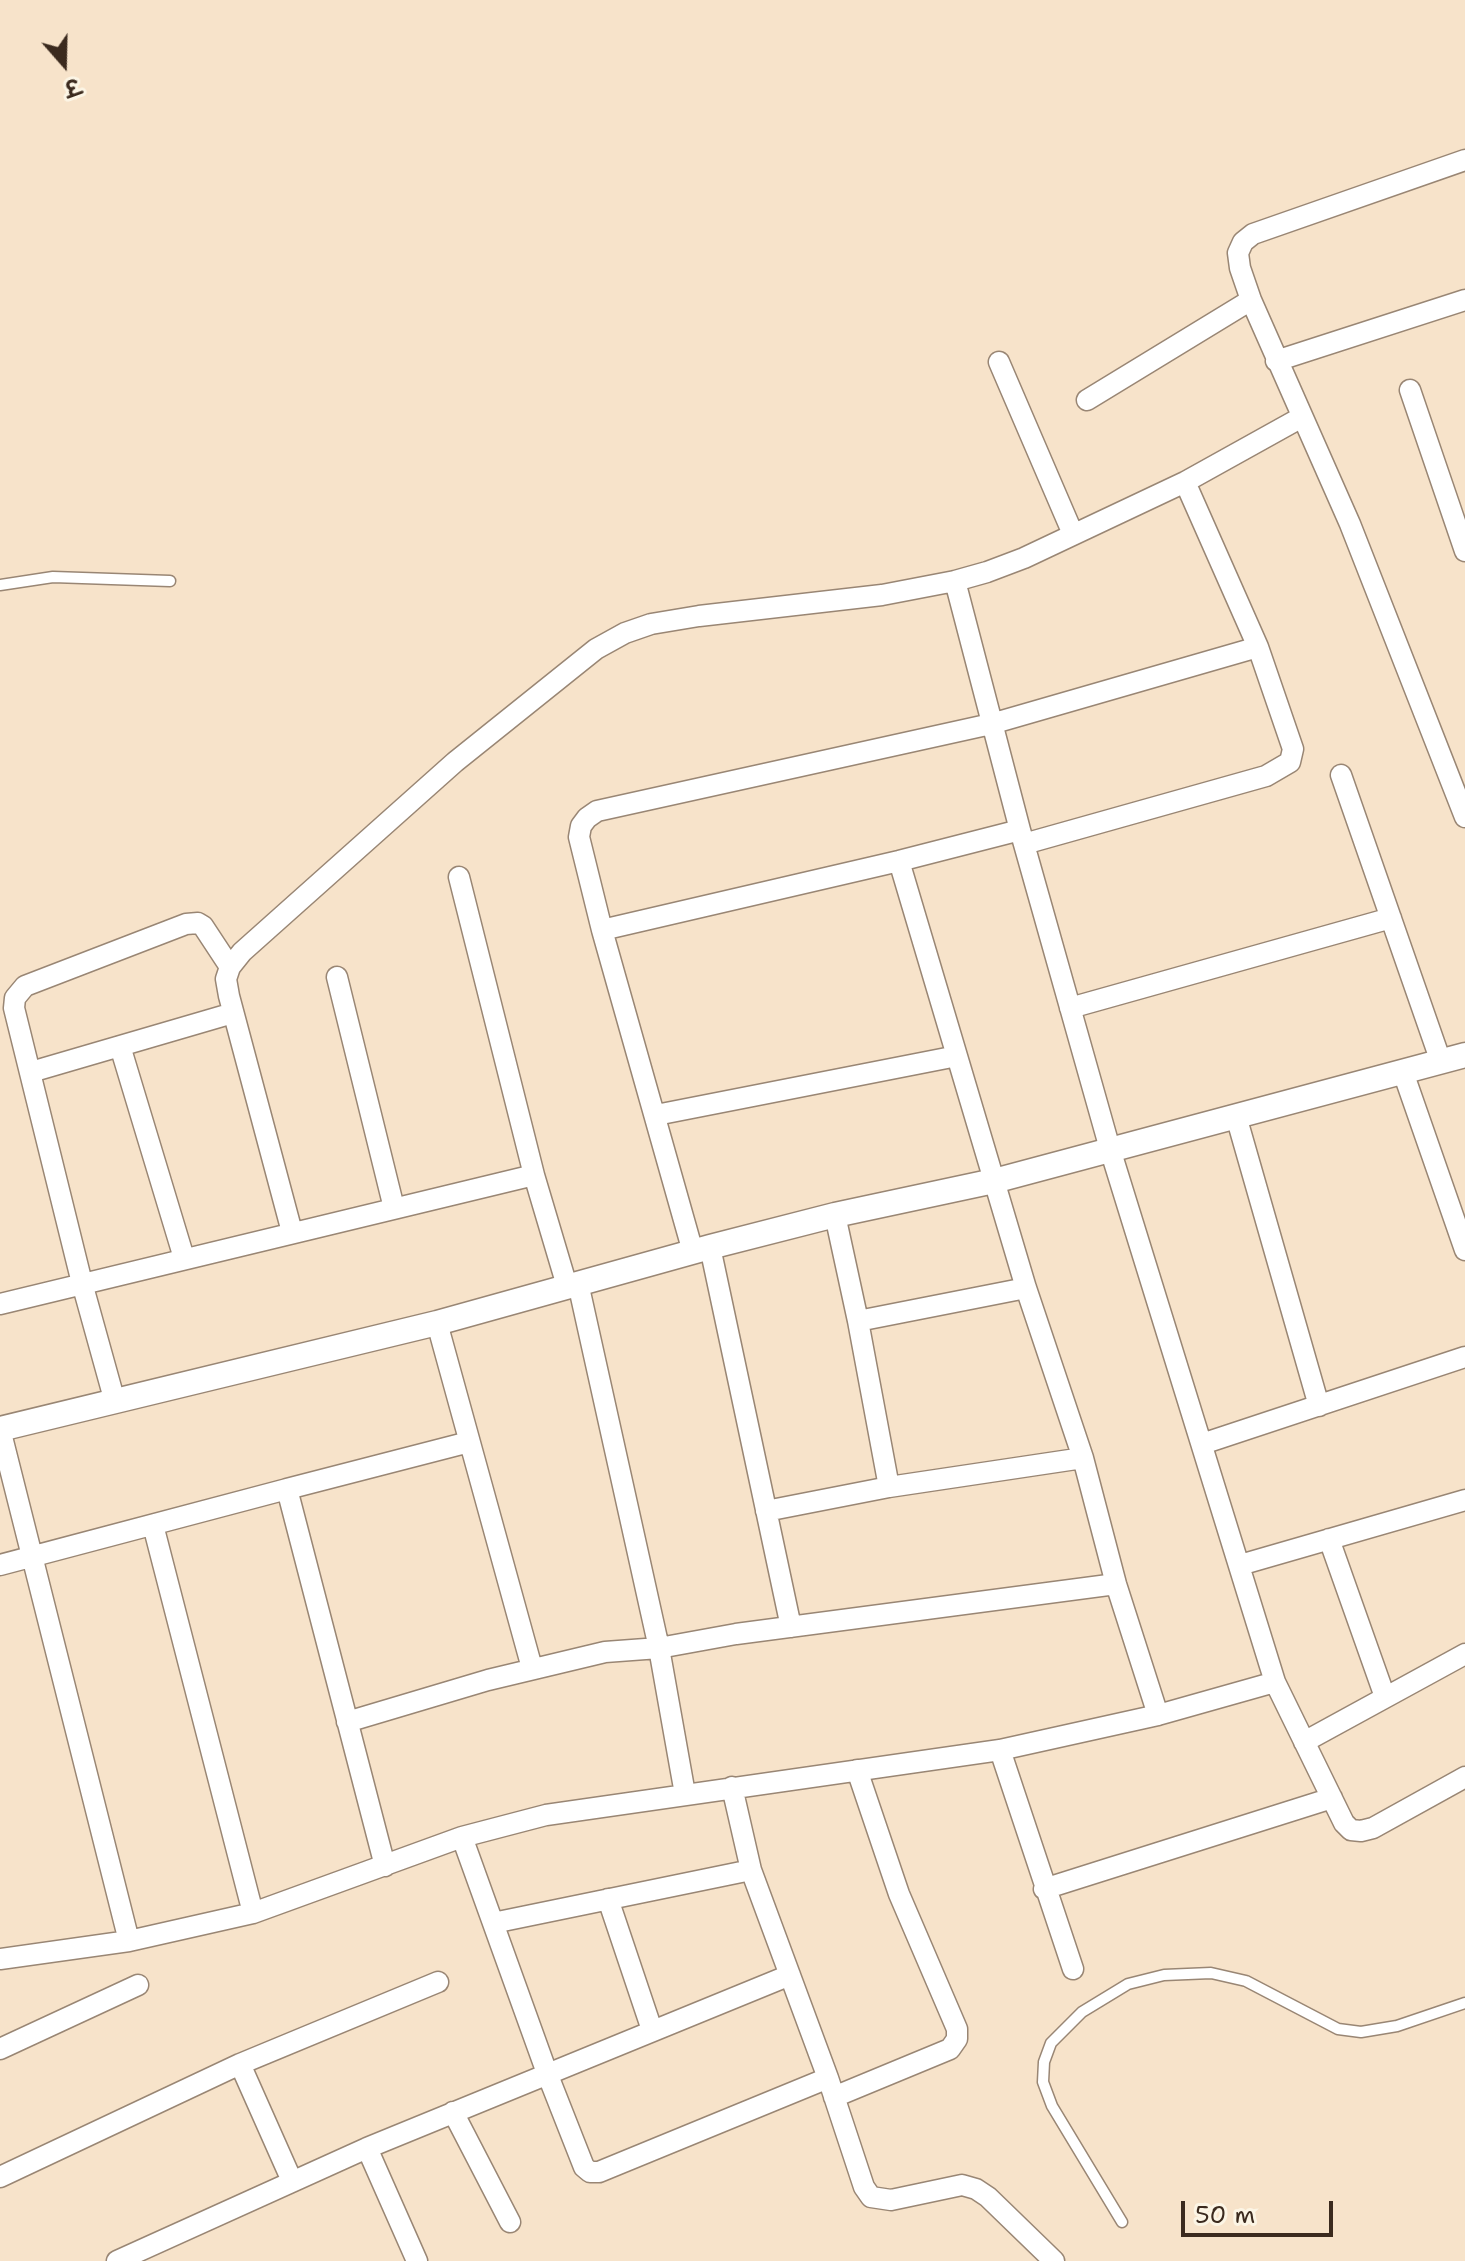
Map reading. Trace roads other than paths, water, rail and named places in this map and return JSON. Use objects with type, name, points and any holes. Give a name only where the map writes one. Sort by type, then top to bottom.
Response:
[{"type":"street","points":[[1465,160],[1253,234],[1243,242],[1238,253],[1251,300],[1350,524],[1465,817]]},
{"type":"street","points":[[1087,400],[1251,300]]},
{"type":"street","points":[[1276,361],[1465,300]]},
{"type":"street","points":[[999,362],[1073,534]]},
{"type":"street","points":[[1410,390],[1465,551]]},
{"type":"street","points":[[292,1232],[233,1013],[226,979],[230,967],[242,952],[455,762],[596,649],[625,633],[651,624],[699,616],[882,595],[955,581],[1024,558],[1185,482],[1302,417]]},
{"type":"street","points":[[602,930],[899,861],[1022,837],[1266,776],[1282,769],[1290,762],[1293,749],[1258,647],[1185,482]]},
{"type":"street","points":[[955,581],[991,724],[1110,1149],[1275,1682],[1344,1823],[1351,1830],[1373,1828],[1465,1777]]},
{"type":"street","points":[[791,1627],[766,1511],[701,1250],[656,1115],[602,930],[579,837],[581,826],[597,811],[991,724],[1258,647]]},
{"type":"street","points":[[1341,775],[1441,1062]]},
{"type":"street","points":[[899,861],[1026,1288],[1083,1458],[1116,1584],[1158,1715]]},
{"type":"street","points":[[459,877],[534,1175],[572,1285],[659,1648],[685,1794]]},
{"type":"street","points":[[1070,1008],[1391,918]]},
{"type":"street","points":[[115,1402],[82,1283],[14,1008],[15,998],[25,986],[186,924],[198,923],[209,932],[230,967]]},
{"type":"street","points":[[337,977],[394,1208]]},
{"type":"street","points":[[31,1072],[233,1013]]},
{"type":"street","points":[[120,1046],[184,1258]]},
{"type":"street","points":[[129,1941],[0,1429],[437,1323],[835,1215],[994,1181],[1465,1055]]},
{"type":"street","points":[[656,1115],[957,1056]]},
{"type":"street","points":[[1403,1072],[1465,1250]]},
{"type":"street","points":[[1236,1116],[1319,1406]]},
{"type":"street","points":[[0,1304],[534,1175]]},
{"type":"street","points":[[835,1215],[889,1487]]},
{"type":"street","points":[[858,1321],[1026,1288]]},
{"type":"street","points":[[437,1323],[532,1668]]},
{"type":"street","points":[[1202,1444],[1465,1357]]},
{"type":"street","points":[[0,1565],[469,1442]]},
{"type":"street","points":[[766,1511],[889,1487],[1083,1458]]},
{"type":"street","points":[[287,1489],[385,1866]]},
{"type":"street","points":[[1240,1565],[1465,1500]]},
{"type":"street","points":[[153,1525],[253,1913]]},
{"type":"street","points":[[1329,1539],[1385,1697]]},
{"type":"street","points":[[347,1722],[532,1668],[605,1652],[659,1648],[791,1627],[1116,1584]]},
{"type":"street","points":[[1304,1742],[1465,1654]]},
{"type":"street","points":[[1,1954],[129,1941],[253,1913],[462,1837],[546,1815],[1000,1750],[1158,1715],[1275,1682]]},
{"type":"street","points":[[1000,1750],[1073,1969]]},
{"type":"street","points":[[462,1837],[584,2167],[590,2172],[599,2172],[831,2087],[950,2049],[957,2039],[957,2029],[899,1894],[857,1770]]},
{"type":"street","points":[[732,1787],[751,1870],[831,2087],[864,2187],[871,2197],[891,2200],[962,2185],[976,2189],[988,2197],[1049,2259]]},
{"type":"street","points":[[1044,1889],[1332,1798]]},
{"type":"street","points":[[493,1923],[751,1870]]},
{"type":"street","points":[[608,1899],[652,2030]]},
{"type":"street","points":[[117,2261],[158,2252],[292,2181],[367,2148],[790,1975]]},
{"type":"street","points":[[0,2177],[240,2064],[438,1982]]},
{"type":"street","points":[[0,2049],[138,1985]]},
{"type":"street","points":[[240,2064],[292,2181]]},
{"type":"street","points":[[453,2112],[510,2222]]},
{"type":"street","points":[[367,2148],[417,2261]]},
{"type":"lane","points":[[0,585],[53,577],[170,581]]},
{"type":"lane","points":[[1122,2222],[1052,2106],[1043,2082],[1044,2062],[1051,2043],[1082,2012],[1128,1984],[1164,1975],[1211,1973],[1246,1981],[1338,2029],[1361,2032],[1397,2026],[1465,2003]]}]
